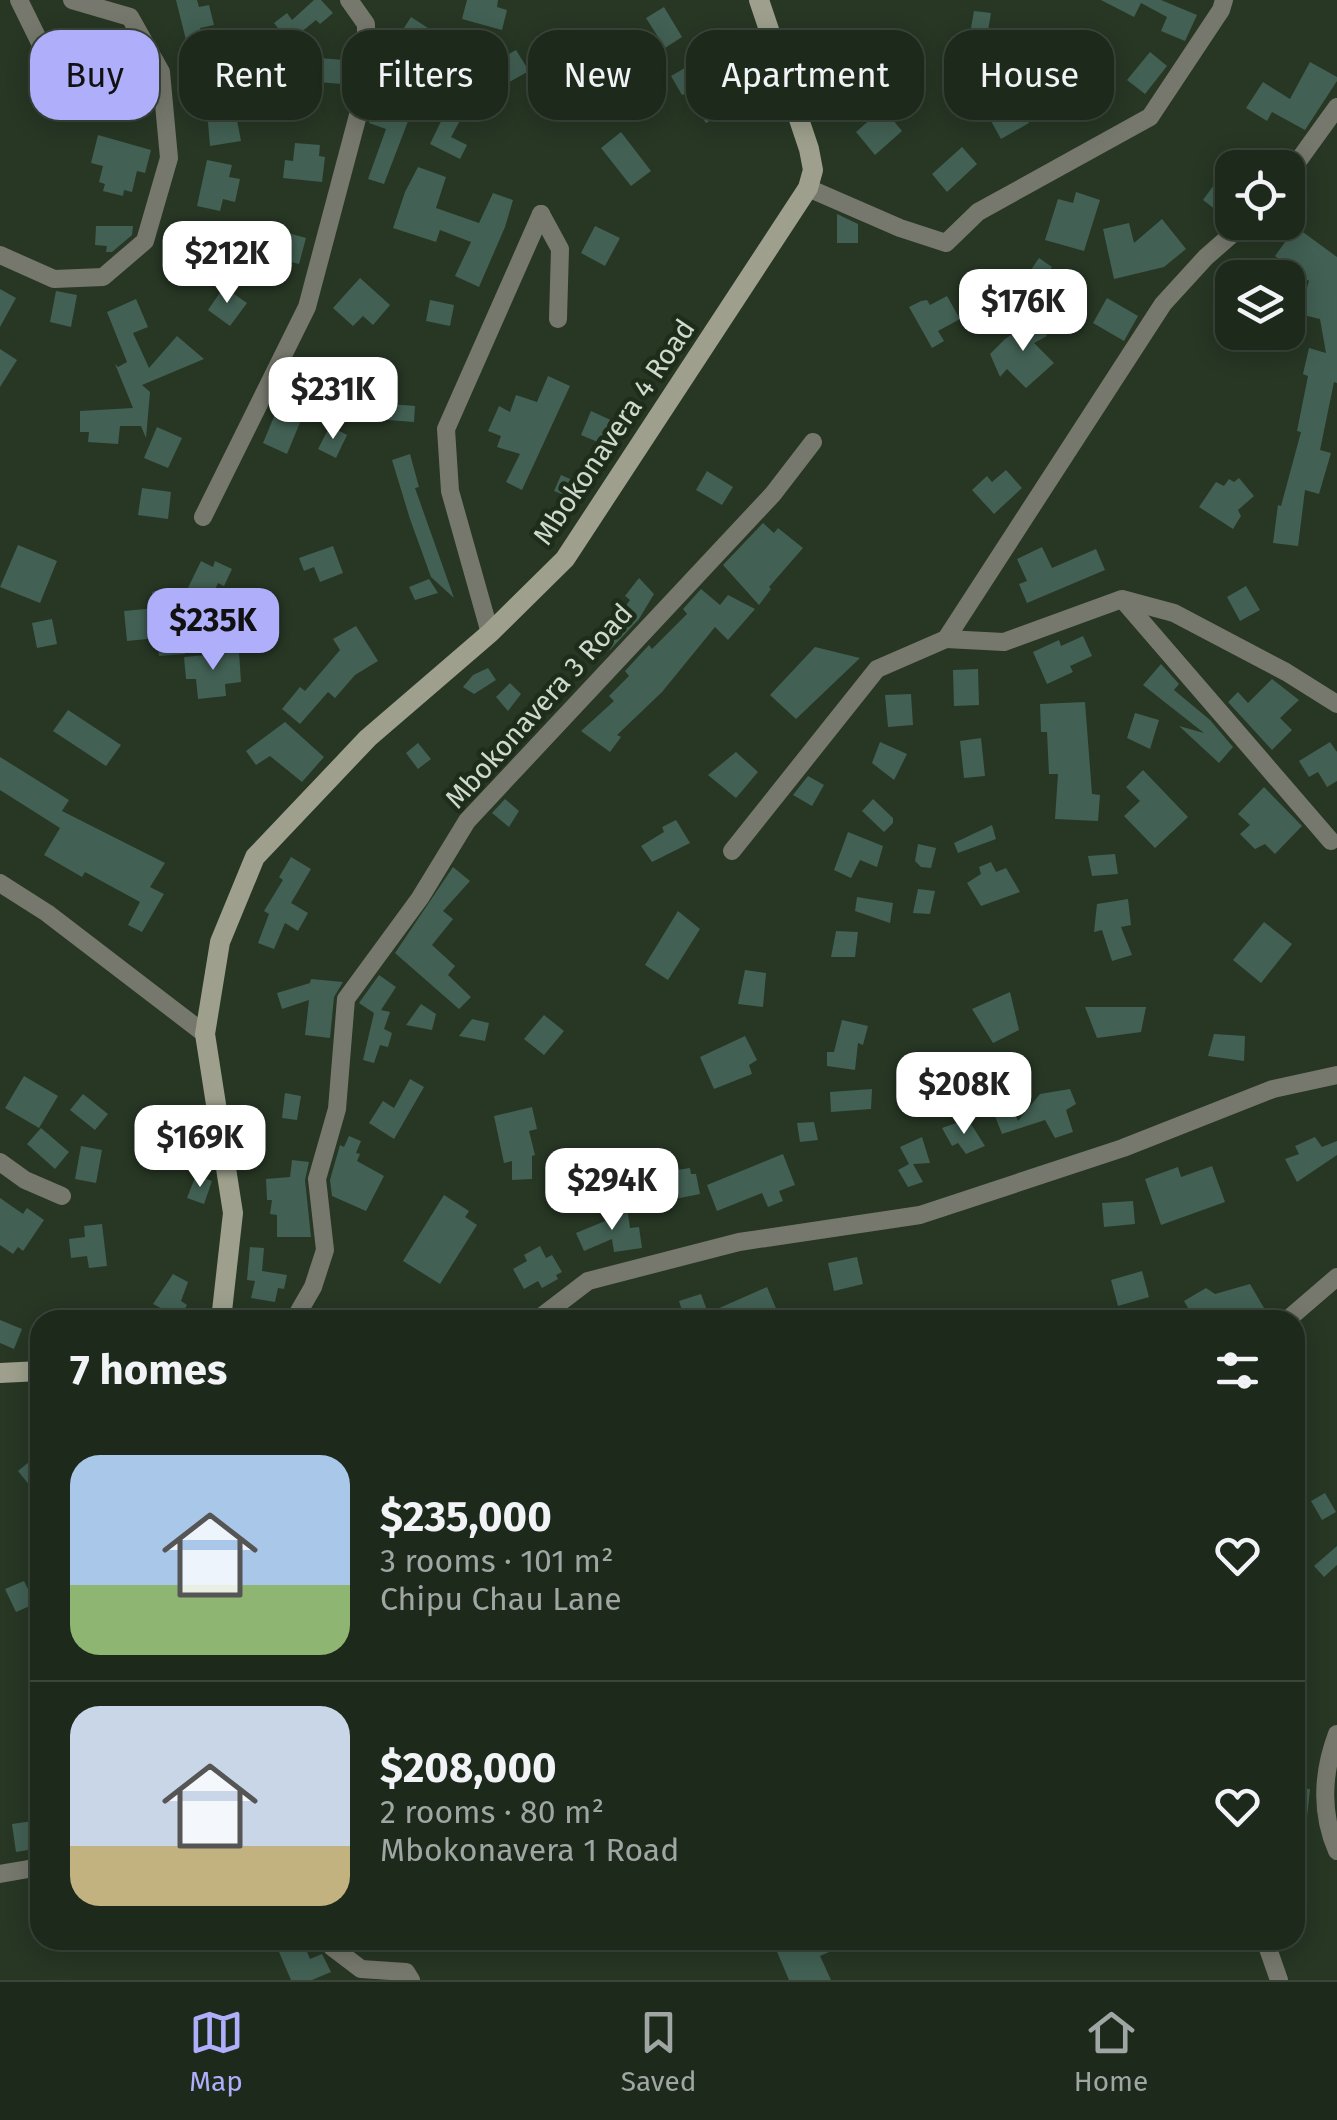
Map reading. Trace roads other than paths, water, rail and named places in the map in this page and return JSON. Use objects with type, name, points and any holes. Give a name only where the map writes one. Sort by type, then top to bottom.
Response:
[{"type":"street","points":[[19,0],[33,30]]},
{"type":"street","points":[[0,255],[54,279],[103,277],[145,241],[168,158],[161,72],[130,17],[72,0]]},
{"type":"street","points":[[203,518],[308,306],[366,86],[366,24],[349,0]]},
{"type":"street","points":[[759,0],[808,149],[813,170],[808,188],[900,228],[946,243],[978,212],[1150,117],[1224,0]]},
{"type":"street","points":[[1305,151],[1337,107]]},
{"type":"street","name":"Mbokonavera 4 Road","points":[[221,1310],[234,1213],[206,1034],[220,942],[256,858],[368,738],[490,633],[565,559],[808,188]]},
{"type":"street","points":[[490,633],[450,490],[446,429],[541,214],[560,249],[558,319]]},
{"type":"street","points":[[946,639],[1163,304],[1225,240]]},
{"type":"street","name":"Mbokonavera 3 Road","points":[[300,1310],[313,1287],[325,1250],[318,1178],[337,1109],[346,999],[420,898],[467,821],[773,494],[813,442]]},
{"type":"street","points":[[1122,600],[1331,841]]},
{"type":"street","points":[[732,850],[878,669],[946,639],[1004,642],[1122,600],[1174,613],[1286,672],[1337,704]]},
{"type":"street","points":[[0,883],[206,1034]]},
{"type":"street","points":[[549,1310],[588,1280],[739,1242],[920,1215],[1123,1148],[1273,1089],[1337,1075]]},
{"type":"street","points":[[0,1162],[24,1180],[62,1196]]},
{"type":"street","points":[[1299,1310],[1337,1277]]},
{"type":"street","points":[[0,1373],[30,1372]]},
{"type":"street","points":[[1337,1734],[1326,1770],[1323,1802],[1326,1827],[1337,1851]]},
{"type":"street","points":[[0,1874],[30,1869]]},
{"type":"street","points":[[336,1950],[361,1968],[406,1972],[410,1980]]},
{"type":"street","points":[[1268,1950],[1279,1980]]}]
